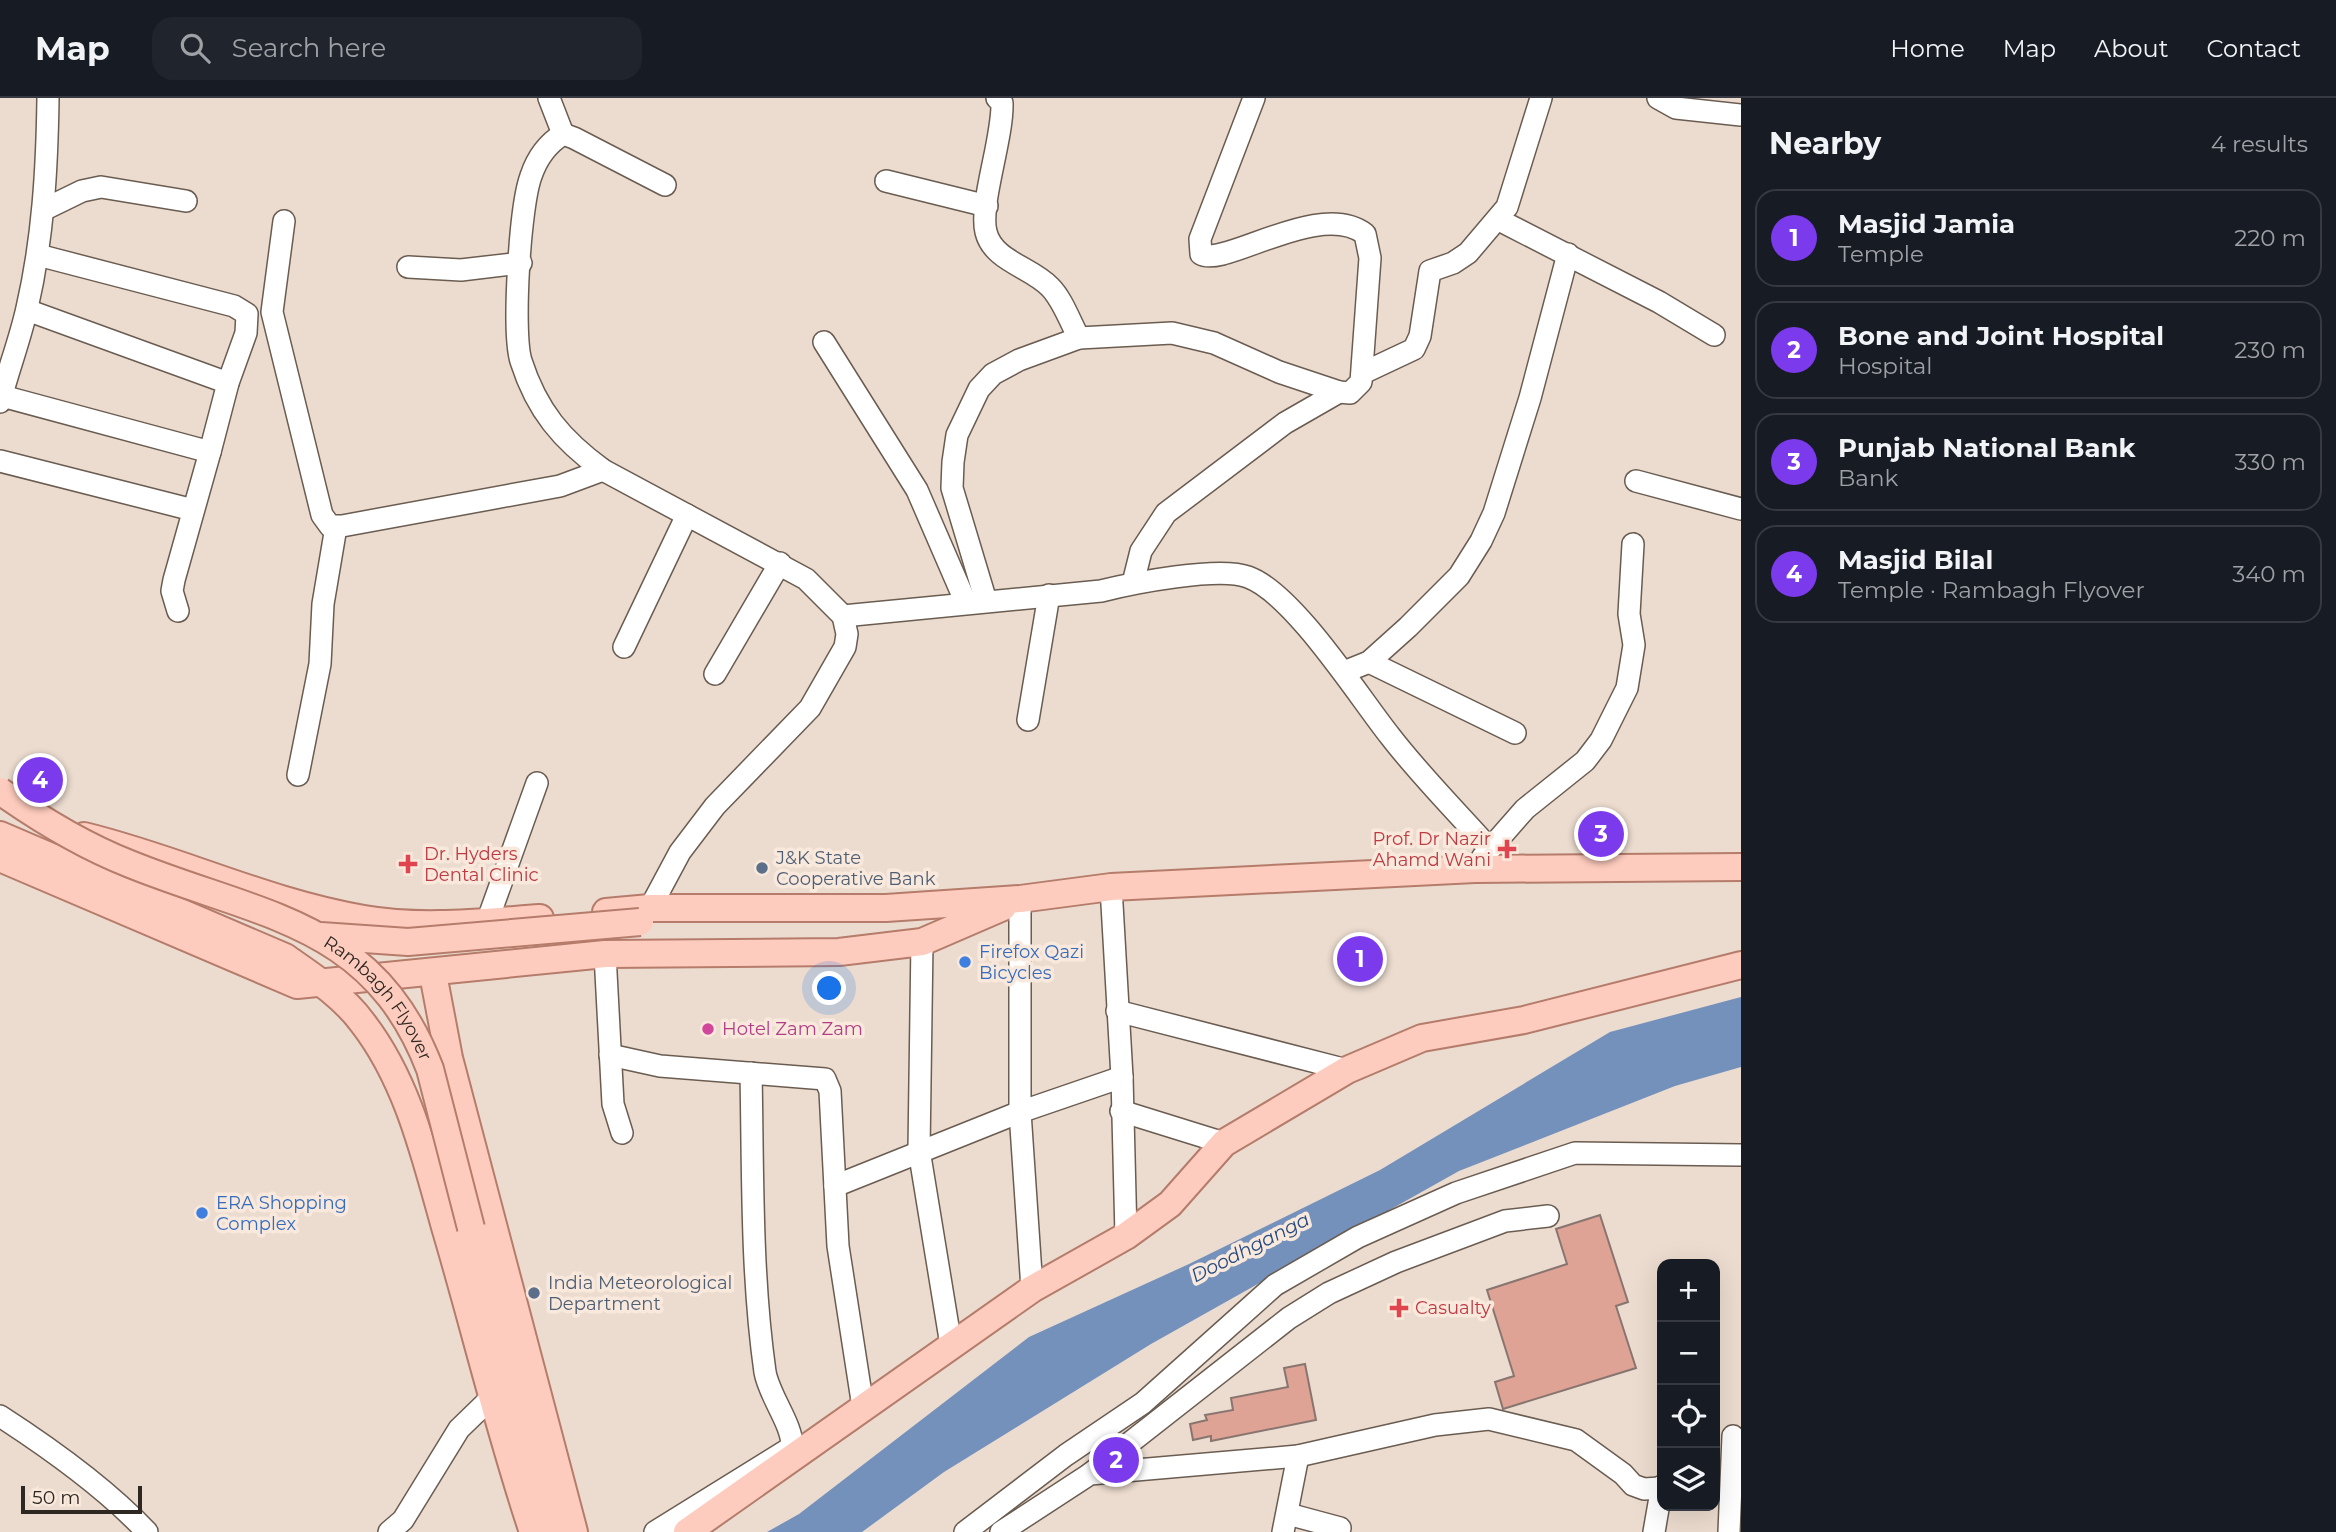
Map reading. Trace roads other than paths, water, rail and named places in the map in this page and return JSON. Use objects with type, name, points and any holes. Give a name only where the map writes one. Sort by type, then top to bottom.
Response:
[{"type":"main road","name":"Rambagh Flyover","points":[[0,791],[54,828],[128,864],[319,936],[364,966],[379,980],[410,1022],[440,1104],[501,1388],[518,1406],[559,1532]]},
{"type":"main road","points":[[0,805],[78,835],[141,850],[308,906],[366,920],[459,924],[645,915],[866,920],[887,908],[1020,899],[1111,887],[1482,858],[1741,867]]},
{"type":"main road","points":[[0,835],[285,957],[323,984],[361,1020],[398,1080],[420,1139],[501,1388],[505,1449],[533,1532]]},
{"type":"main road","name":"Rambagh Flyover","points":[[0,858],[297,985],[428,974],[605,954],[839,952],[922,942],[1020,899]]},
{"type":"main road","points":[[319,936],[408,942],[645,915]]},
{"type":"main road","points":[[519,919],[527,963]]},
{"type":"main road","points":[[687,1532],[1032,1289],[1126,1236],[1170,1204],[1224,1143],[1347,1070],[1422,1038],[1524,1020],[1741,965]]},
{"type":"main road","points":[[428,974],[425,1008],[528,1378],[518,1406]]},
{"type":"main road","points":[[428,974],[574,1532]]},
{"type":"street","points":[[48,98],[47,173],[38,255],[27,310],[1,399],[210,452]]},
{"type":"street","points":[[549,98],[563,134],[664,185]]},
{"type":"street","points":[[997,98],[1002,103],[1001,130],[987,206],[986,233],[995,248],[1051,288],[1079,338]]},
{"type":"street","points":[[1133,583],[1141,551],[1166,513],[1285,423],[1339,392],[1356,389],[1363,373],[1370,258],[1365,234],[1357,228],[1334,223],[1281,233],[1213,258],[1201,254],[1200,239],[1254,98]]},
{"type":"street","points":[[1363,373],[1416,347],[1430,271],[1461,259],[1499,220],[1507,207],[1541,98]]},
{"type":"street","points":[[1660,99],[1676,108],[1741,115]]},
{"type":"street","points":[[563,134],[543,153],[529,179],[516,325],[524,368],[560,435],[604,470],[780,563],[821,591],[843,616],[847,634],[845,647],[810,708],[715,806],[680,852],[645,915]]},
{"type":"street","points":[[886,181],[987,206]]},
{"type":"street","points":[[43,210],[82,191],[101,187],[187,201]]},
{"type":"street","points":[[1499,220],[1679,312],[1714,335]]},
{"type":"street","points":[[284,221],[274,320],[322,516],[330,526],[337,527],[560,486],[604,470]]},
{"type":"street","points":[[1344,672],[1369,662],[1459,576],[1481,541],[1494,513],[1530,398],[1568,254]]},
{"type":"street","points":[[38,255],[242,309],[247,314],[246,334],[228,383],[172,591],[178,611]]},
{"type":"street","points":[[408,267],[461,270],[521,262]]},
{"type":"street","points":[[27,310],[228,383]]},
{"type":"street","points":[[976,602],[952,488],[957,435],[979,389],[993,374],[1019,360],[1079,338],[1172,333],[1194,336],[1279,372],[1339,392]]},
{"type":"street","points":[[824,342],[917,490],[976,602]]},
{"type":"street","points":[[0,461],[193,510]]},
{"type":"street","points":[[1636,481],[1741,509]]},
{"type":"street","points":[[624,647],[687,515]]},
{"type":"street","points":[[298,775],[320,664],[323,604],[337,527]]},
{"type":"street","points":[[843,616],[1101,591],[1133,583],[1234,573],[1251,578],[1278,597],[1344,672],[1482,858],[1525,808],[1585,761],[1601,740],[1627,688],[1634,645],[1629,614],[1633,544]]},
{"type":"street","points":[[715,674],[780,563]]},
{"type":"street","points":[[1028,720],[1049,595]]},
{"type":"street","points":[[1369,662],[1515,733]]},
{"type":"street","points":[[487,922],[537,783]]},
{"type":"street","points":[[1111,887],[1122,1077],[1126,1236]]},
{"type":"street","points":[[1020,899],[1020,1112],[1032,1289]]},
{"type":"street","points":[[922,942],[919,1150],[951,1345]]},
{"type":"street","points":[[605,954],[613,1104],[622,1133]]},
{"type":"street","points":[[1117,1011],[1347,1070]]},
{"type":"street","points":[[610,1055],[660,1066],[825,1079],[830,1091],[838,1247],[863,1407]]},
{"type":"street","points":[[654,1532],[792,1447],[790,1436],[768,1385],[755,1280],[751,1073]]},
{"type":"street","points":[[835,1185],[919,1150],[1122,1077]]},
{"type":"street","points":[[1121,1111],[1224,1143]]},
{"type":"street","points":[[965,1532],[1033,1479],[1143,1403],[1275,1285],[1359,1237],[1456,1194],[1575,1153],[1741,1155]]},
{"type":"street","points":[[1001,1532],[1090,1474],[1289,1318],[1329,1293],[1396,1262],[1506,1221],[1548,1216]]},
{"type":"street","points":[[389,1532],[403,1520],[459,1429],[501,1388]]},
{"type":"street","points":[[0,1416],[29,1435],[122,1507],[147,1532]]},
{"type":"street","points":[[1090,1474],[1298,1455],[1435,1425],[1489,1419],[1576,1440],[1623,1474],[1633,1485],[1644,1489],[1657,1487]]},
{"type":"street","points":[[1728,1532],[1730,1439]]},
{"type":"street","points":[[1298,1455],[1286,1523],[1340,1528]]},
{"type":"street","points":[[1654,1532],[1657,1511]]},
{"type":"water","name":"Doodhganga","points":[[1741,997],[1741,1067],[1675,1086],[1459,1171],[1151,1344],[944,1472],[862,1532],[767,1532],[799,1514],[1029,1337],[1189,1264],[1380,1170],[1610,1032]]},
{"type":"place","name":"Masjid Bilal","points":[[40,780]]},
{"type":"place","name":"Punjab National Bank","points":[[1601,834]]},
{"type":"place","name":"Prof. Dr Nazir Ahamd Wani","points":[[1507,849]]},
{"type":"place","name":"Dr. Hyders Dental Clinic","points":[[408,864]]},
{"type":"place","name":"J&K State Cooperative Bank","points":[[762,868]]},
{"type":"place","name":"Masjid Jamia","points":[[1360,959]]},
{"type":"place","name":"Firefox Qazi Bicycles","points":[[965,962]]},
{"type":"place","name":"Hotel Zam Zam","points":[[708,1029]]},
{"type":"place","name":"ERA Shopping Complex","points":[[202,1213]]},
{"type":"place","name":"India Meteorological Department","points":[[534,1293]]},
{"type":"place","name":"Casualty","points":[[1399,1308]]},
{"type":"place","name":"Bone and Joint Hospital","points":[[1116,1460]]}]
